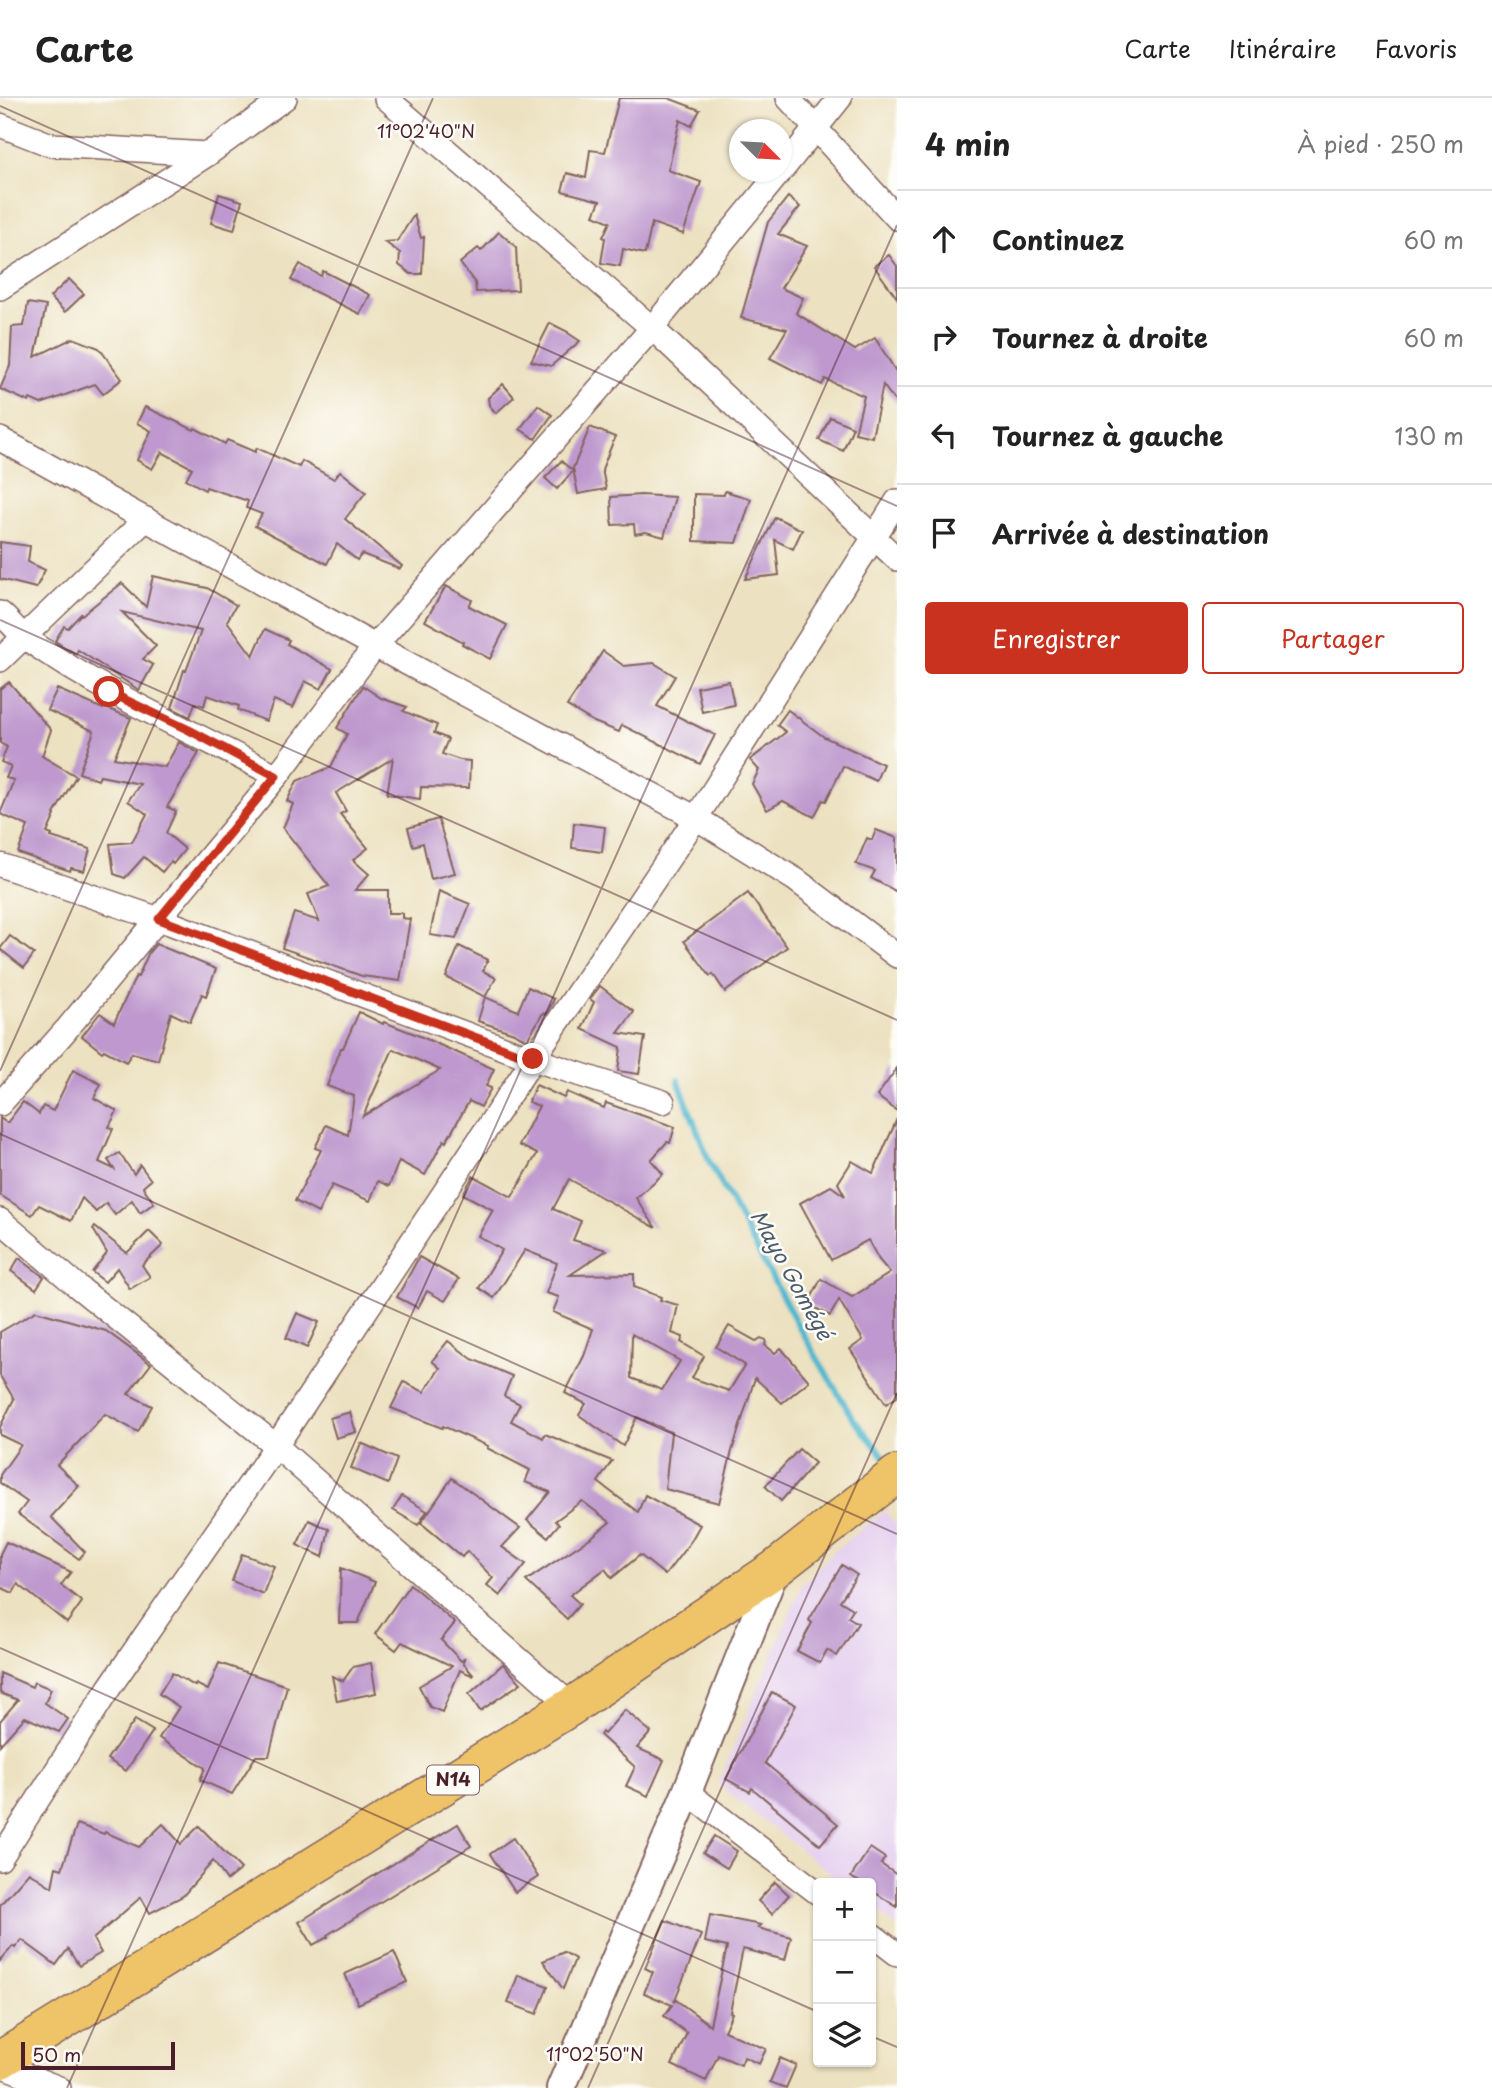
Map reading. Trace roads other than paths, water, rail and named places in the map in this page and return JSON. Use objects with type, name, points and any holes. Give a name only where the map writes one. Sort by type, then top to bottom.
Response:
[{"type":"highway","name":"N14","points":[[0,2060],[572,1706],[775,1569],[894,1476]]},
{"type":"street","points":[[0,288],[208,154],[285,98]]},
{"type":"street","points":[[386,98],[652,328],[897,559]]},
{"type":"street","points":[[788,98],[897,218]]},
{"type":"street","points":[[792,157],[840,98]]},
{"type":"street","points":[[0,125],[51,145],[208,154]]},
{"type":"street","points":[[0,1104],[159,919],[276,776],[375,646],[652,328],[772,182]]},
{"type":"street","points":[[0,439],[375,646],[696,818],[796,880],[897,956]]},
{"type":"street","points":[[0,1859],[109,1688],[276,1446],[696,818],[897,501]]},
{"type":"street","points":[[0,660],[146,519]]},
{"type":"street","points":[[0,613],[24,637],[109,692],[276,776]]},
{"type":"street","points":[[0,865],[159,919],[533,1059],[663,1102]]},
{"type":"street","points":[[0,1220],[77,1286],[276,1446],[572,1706]]},
{"type":"street","points":[[561,2088],[687,1792],[775,1569]]},
{"type":"street","points":[[687,1792],[813,1890]]},
{"type":"street","points":[[876,1938],[897,1954]]},
{"type":"street","points":[[0,2065],[59,2088]]},
{"type":"waterway","name":"Mayo Gomégé","points":[[678,1080],[709,1161],[800,1329],[852,1417],[891,1465]]}]
